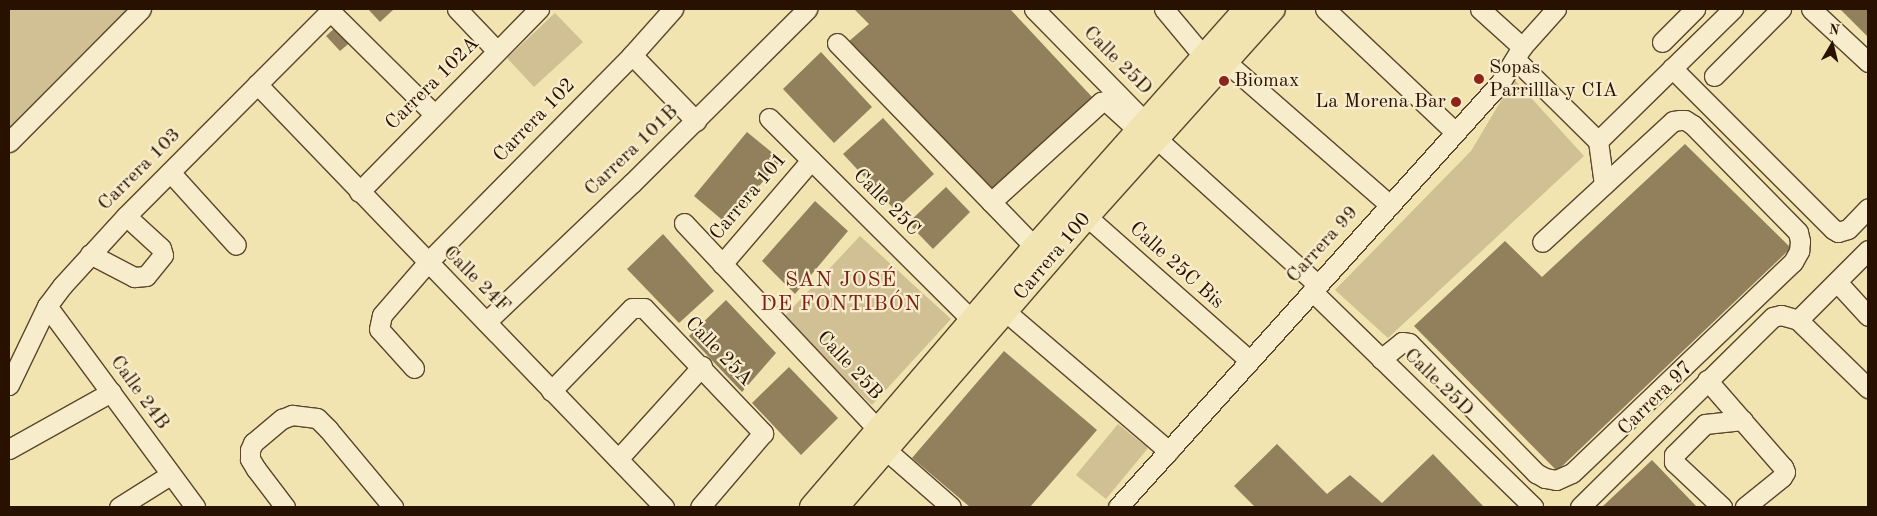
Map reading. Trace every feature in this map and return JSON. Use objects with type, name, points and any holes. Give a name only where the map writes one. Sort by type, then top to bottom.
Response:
[{"type":"main road","name":"Carrera 100","points":[[1215,59],[1246,9]]},
{"type":"main road","name":"Carrera 100","points":[[812,507],[882,440],[1006,312],[1080,211],[1147,131],[1215,59],[1272,9]]},
{"type":"main road","name":"Carrera 100","points":[[836,507],[882,440],[972,320],[1035,247],[1080,211]]},
{"type":"street","points":[[9,142],[141,9]]},
{"type":"street","points":[[457,9],[498,51]]},
{"type":"street","name":"Carrera 102A","points":[[359,192],[539,9]]},
{"type":"street","name":"Carrera 102","points":[[414,368],[379,329],[382,315],[427,263],[632,55],[673,9]]},
{"type":"street","name":"Carrera 101B","points":[[486,322],[696,121],[807,9]]},
{"type":"street","name":"Calle 25D","points":[[1034,9],[1147,131],[1315,288],[1381,359],[1533,507]]},
{"type":"street","points":[[1164,9],[1215,59],[1390,205]]},
{"type":"street","points":[[1326,9],[1455,132]]},
{"type":"street","points":[[1480,9],[1598,141],[1604,185]]},
{"type":"street","name":"Carrera 99","points":[[1118,507],[1500,83],[1518,53],[1556,9]]},
{"type":"street","points":[[1662,42],[1694,9]]},
{"type":"street","points":[[1598,141],[1732,9]]},
{"type":"street","points":[[1714,76],[1781,9]]},
{"type":"street","points":[[1811,9],[1868,62]]},
{"type":"street","points":[[331,10],[434,114]]},
{"type":"street","name":"Carrera 103","points":[[9,385],[47,306],[90,254],[331,10]]},
{"type":"street","points":[[837,43],[1035,247]]},
{"type":"street","points":[[632,55],[696,121]]},
{"type":"street","points":[[1672,68],[1833,229],[1838,232],[1848,229],[1868,208]]},
{"type":"street","name":"Calle 24F","points":[[257,84],[427,263],[619,458],[664,507]]},
{"type":"street","points":[[991,202],[1101,102],[1106,101],[1147,131]]},
{"type":"street","name":"Calle 25C","points":[[769,118],[972,320]]},
{"type":"street","points":[[1381,359],[1402,342],[1409,343],[1536,473],[1545,478],[1556,480],[1572,473],[1793,262],[1799,251],[1800,240],[1798,232],[1693,125],[1685,120],[1673,121],[1542,242]]},
{"type":"street","name":"Carrera 101","points":[[722,264],[811,160]]},
{"type":"street","points":[[170,172],[236,245]]},
{"type":"street","name":"Calle 25C Bis","points":[[1080,211],[1250,361]]},
{"type":"street","points":[[90,254],[134,277],[146,276],[163,255],[161,248],[126,216]]},
{"type":"street","name":"Calle 25B","points":[[684,223],[882,440],[952,507]]},
{"type":"street","points":[[1868,250],[1798,320],[1868,388]]},
{"type":"street","points":[[1837,282],[1868,316]]},
{"type":"street","name":"Calle 24B","points":[[47,306],[195,507]]},
{"type":"street","name":"Calle 25A","points":[[551,391],[632,308],[638,306],[644,308],[702,366],[763,433],[700,507]]},
{"type":"street","points":[[1006,312],[1169,451]]},
{"type":"street","name":"Carrera 97","points":[[1580,507],[1764,323],[1781,315],[1798,320]]},
{"type":"street","points":[[619,458],[702,366]]},
{"type":"street","points":[[1707,380],[1783,467],[1785,472],[1782,477],[1745,507]]},
{"type":"street","points":[[9,449],[111,392]]},
{"type":"street","points":[[285,507],[250,459],[250,450],[253,443],[260,437],[282,420],[292,415],[317,418],[328,428],[393,507]]},
{"type":"street","points":[[1722,507],[1674,462],[1674,455],[1705,424],[1743,420]]},
{"type":"street","points":[[119,507],[170,475]]},
{"type":"shaded area","points":[[9,9],[134,9],[9,134]]},
{"type":"shaded area","points":[[555,13],[583,42],[534,87],[507,58]]},
{"type":"shaded area","points":[[1514,79],[1584,156],[1388,338],[1335,290],[1471,151]]},
{"type":"shaded area","points":[[860,236],[951,319],[872,405],[782,319]]},
{"type":"shaded area","points":[[1118,424],[1148,448],[1106,499],[1076,475]]},
{"type":"building","points":[[368,9],[392,9],[393,10],[380,22]]},
{"type":"building","points":[[854,9],[1010,9],[1093,98],[989,194],[848,42],[869,24]]},
{"type":"building","points":[[1840,9],[1868,9],[1868,37]]},
{"type":"building","points":[[338,25],[353,40],[340,51],[326,36]]},
{"type":"building","points":[[821,52],[872,107],[834,143],[783,89]]},
{"type":"building","points":[[883,118],[934,174],[895,210],[843,154]]},
{"type":"building","points":[[747,132],[781,160],[727,224],[694,196]]},
{"type":"building","points":[[1685,144],[1791,248],[1557,471],[1414,326],[1505,241],[1542,277]]},
{"type":"building","points":[[946,187],[970,212],[933,249],[908,223]]},
{"type":"building","points":[[815,201],[848,231],[795,294],[762,261]]},
{"type":"building","points":[[663,234],[714,291],[679,323],[627,269]]},
{"type":"building","points":[[726,300],[776,353],[742,392],[689,336]]},
{"type":"building","points":[[1004,351],[1097,430],[1030,507],[970,507],[912,458]]},
{"type":"building","points":[[789,367],[838,418],[801,455],[752,403]]},
{"type":"building","points":[[1277,444],[1327,494],[1350,475],[1382,503],[1433,454],[1484,507],[1255,507],[1234,486]]},
{"type":"building","points":[[1652,460],[1697,507],[1602,507]]},
{"type":"place","name":"Sopas Parrillla y CIA","points":[[1479,79]]},
{"type":"place","name":"Biomax","points":[[1224,81]]},
{"type":"place","name":"La Morena Bar","points":[[1456,102]]},
{"type":"district","name":"SAN JOSÉ DE FONTIBÓN","points":[[841,293]]}]
